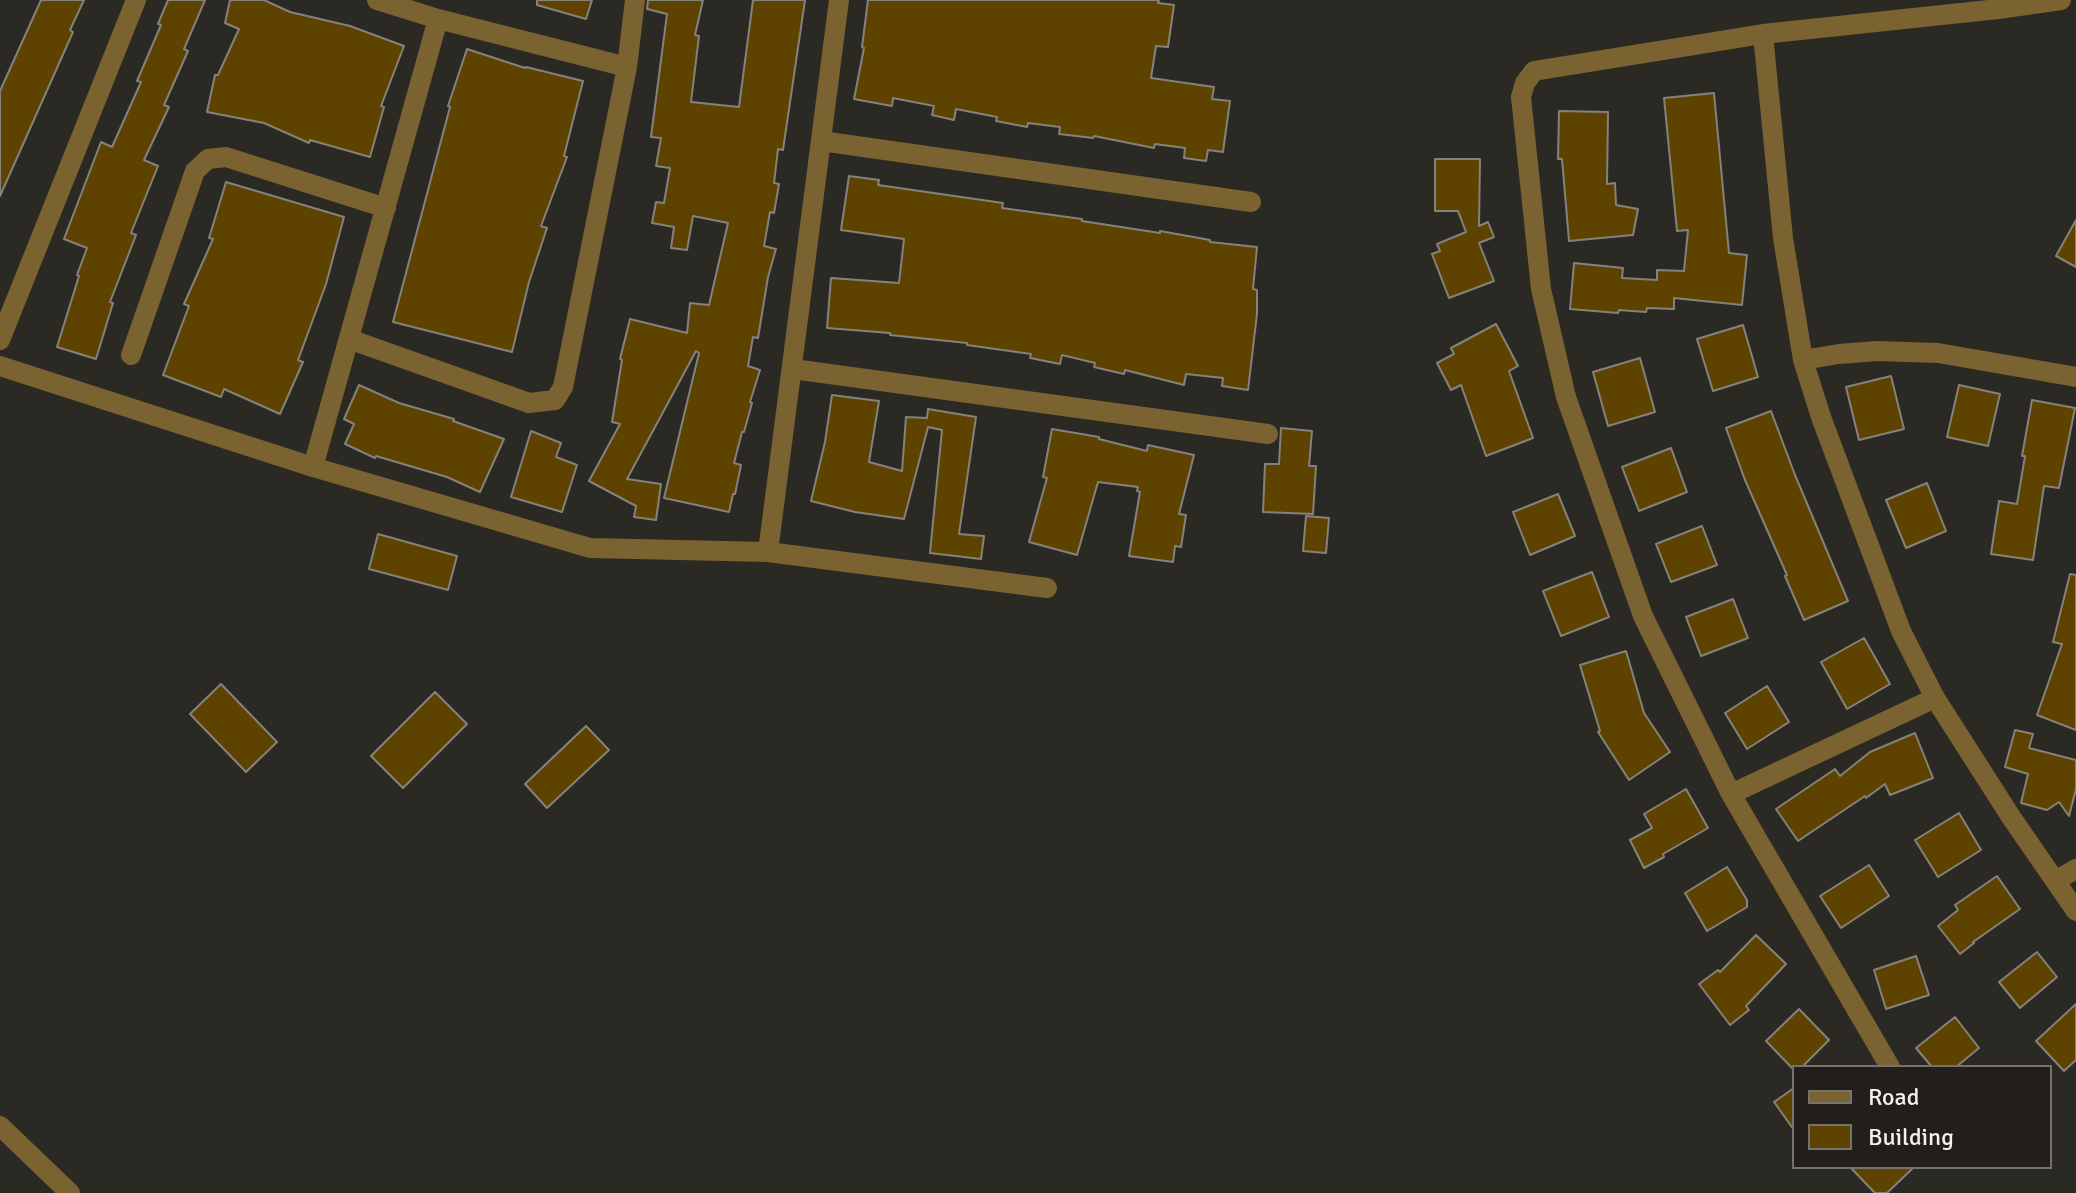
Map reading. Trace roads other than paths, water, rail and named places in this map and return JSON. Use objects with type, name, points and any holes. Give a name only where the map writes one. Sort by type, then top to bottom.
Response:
[{"type":"street","points":[[0,340],[136,0]]},
{"type":"street","points":[[377,0],[438,19],[627,67]]},
{"type":"street","points":[[349,339],[529,403],[555,400],[563,387],[627,67],[635,0]]},
{"type":"street","points":[[768,552],[839,0]]},
{"type":"street","points":[[1889,1065],[1731,794],[1643,616],[1566,397],[1541,289],[1521,97],[1525,83],[1534,71],[1763,34],[2061,0]]},
{"type":"street","points":[[313,467],[438,19]]},
{"type":"street","points":[[1763,34],[1783,238],[1803,360],[1826,431],[1901,631],[1935,698],[2002,804],[2076,911]]},
{"type":"street","points":[[821,141],[1251,202]]},
{"type":"street","points":[[131,355],[195,171],[208,159],[226,157],[386,208]]},
{"type":"street","points":[[1803,360],[1865,352],[1938,353],[2076,377]]},
{"type":"street","points":[[0,366],[313,467],[590,548],[768,552],[1047,588]]},
{"type":"street","points":[[793,369],[1268,434]]},
{"type":"street","points":[[1731,794],[1935,698]]},
{"type":"street","points":[[2055,881],[2076,869]]},
{"type":"street","points":[[0,1126],[70,1193]]}]
